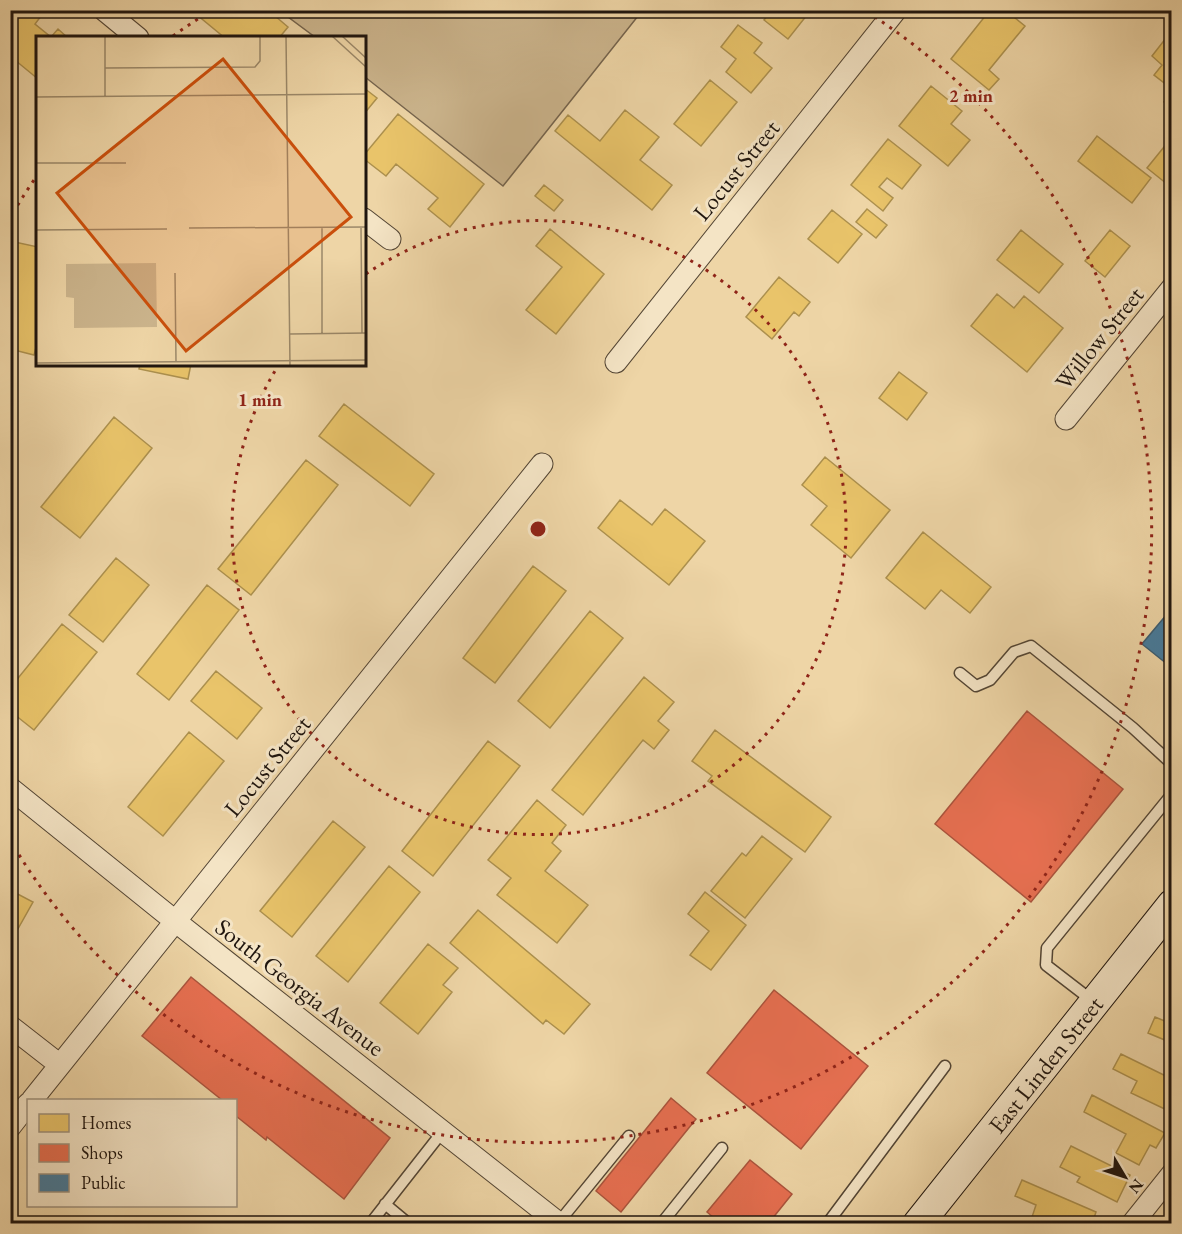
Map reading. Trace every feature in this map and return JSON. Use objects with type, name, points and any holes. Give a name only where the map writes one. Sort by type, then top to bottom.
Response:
[{"type":"main road","name":"East Linden Street","points":[[918,1224],[1172,905]]},
{"type":"street","points":[[104,10],[136,36]]},
{"type":"street","name":"Locust Street","points":[[616,362],[896,10]]},
{"type":"street","points":[[366,221],[390,239]]},
{"type":"street","name":"Willow Street","points":[[1066,420],[1172,288]]},
{"type":"street","name":"Locust Street","points":[[34,1099],[542,464]]},
{"type":"street","name":"South Georgia Avenue","points":[[10,788],[175,921],[560,1223]]},
{"type":"street","points":[[10,1026],[60,1065]]},
{"type":"street","points":[[10,1127],[27,1105]]},
{"type":"street","points":[[1132,1224],[1172,1174]]},
{"type":"lane","points":[[960,674],[976,686],[990,680],[1014,652],[1032,646],[1133,728],[1172,764]]},
{"type":"lane","points":[[1094,1003],[1046,965],[1047,948],[1172,794]]},
{"type":"lane","points":[[827,1224],[945,1066]]},
{"type":"lane","points":[[370,1224],[443,1131]]},
{"type":"lane","points":[[560,1223],[629,1136]]},
{"type":"lane","points":[[661,1224],[722,1148]]},
{"type":"lane","points":[[385,1204],[409,1224]]},
{"type":"shaded area","points":[[280,11],[642,11],[503,186],[366,78],[366,36],[314,36]]},
{"type":"building: Homes","points":[[10,10],[34,10],[41,16],[35,24],[50,36],[36,36],[36,77],[10,56]]},
{"type":"building: Homes","points":[[191,10],[268,10],[288,27],[281,36],[223,36]]},
{"type":"building: Homes","points":[[772,10],[811,10],[788,39],[764,20]]},
{"type":"building: Homes","points":[[990,10],[1005,10],[1025,26],[989,70],[999,79],[989,90],[951,59]]},
{"type":"building: Homes","points":[[738,25],[762,43],[754,53],[772,68],[751,93],[726,72],[736,59],[721,47]]},
{"type":"building: Homes","points":[[58,29],[66,36],[52,36]]},
{"type":"building: Homes","points":[[1166,38],[1172,42],[1172,89],[1154,75],[1162,65],[1152,56]]},
{"type":"building: Homes","points":[[710,80],[737,102],[701,146],[674,124]]},
{"type":"building: Homes","points":[[931,86],[962,111],[951,124],[970,140],[948,166],[899,126]]},
{"type":"building: Homes","points":[[366,90],[377,98],[366,112]]},
{"type":"building: Homes","points":[[1172,93],[1172,108],[1164,102]]},
{"type":"building: Homes","points":[[625,110],[659,137],[640,160],[672,185],[652,210],[555,131],[568,115],[600,141]]},
{"type":"building: Homes","points":[[398,114],[484,184],[450,227],[428,209],[438,198],[396,164],[386,176],[366,161],[366,153]]},
{"type":"building: Homes","points":[[1097,136],[1151,178],[1132,203],[1078,161]]},
{"type":"building: Homes","points":[[1172,137],[1172,188],[1147,168]]},
{"type":"building: Homes","points":[[888,139],[921,165],[902,189],[887,178],[879,187],[893,198],[883,211],[851,185]]},
{"type":"building: Homes","points":[[544,185],[563,200],[554,211],[535,196]]},
{"type":"building: Homes","points":[[867,209],[887,225],[876,238],[856,222]]},
{"type":"building: Homes","points":[[832,210],[862,234],[838,263],[808,239]]},
{"type":"building: Homes","points":[[550,229],[604,274],[556,334],[526,310],[562,267],[536,246]]},
{"type":"building: Homes","points":[[1021,230],[1063,264],[1039,293],[997,260]]},
{"type":"building: Homes","points":[[1110,230],[1130,246],[1105,277],[1085,261]]},
{"type":"building: Homes","points":[[10,241],[36,247],[36,348],[34,355],[10,349]]},
{"type":"building: Homes","points":[[779,277],[810,302],[799,316],[794,312],[772,339],[746,317]]},
{"type":"building: Homes","points":[[997,294],[1014,308],[1024,296],[1063,328],[1027,372],[971,326]]},
{"type":"building: Homes","points":[[140,366],[191,366],[188,379],[139,369]]},
{"type":"building: Homes","points":[[899,372],[927,393],[907,420],[879,398]]},
{"type":"building: Homes","points":[[344,404],[434,474],[410,506],[319,436]]},
{"type":"building: Homes","points":[[114,417],[152,448],[80,538],[41,507]]},
{"type":"building: Homes","points":[[825,457],[890,510],[851,558],[811,525],[827,506],[802,485]]},
{"type":"building: Homes","points":[[306,460],[338,485],[251,595],[218,569]]},
{"type":"building: Homes","points":[[620,500],[652,525],[665,509],[705,541],[669,585],[598,528]]},
{"type":"building: Homes","points":[[923,532],[991,587],[970,613],[941,590],[925,609],[886,578]]},
{"type":"building: Homes","points":[[116,558],[149,585],[103,642],[69,615]]},
{"type":"building: Homes","points":[[533,566],[566,591],[495,683],[463,658]]},
{"type":"building: Homes","points":[[207,585],[239,610],[169,700],[137,674]]},
{"type":"building: Homes","points":[[590,611],[623,638],[550,728],[518,701]]},
{"type":"building: Homes","points":[[62,624],[97,652],[34,730],[10,711],[10,688]]},
{"type":"building: Homes","points":[[216,671],[262,708],[237,739],[191,701]]},
{"type":"building: Homes","points":[[644,677],[674,702],[658,721],[669,730],[654,749],[643,740],[583,815],[552,790]]},
{"type":"building: Homes","points":[[715,730],[831,817],[805,852],[708,781],[712,776],[692,761]]},
{"type":"building: Homes","points":[[189,732],[224,761],[163,836],[128,807]]},
{"type":"building: Homes","points":[[488,741],[520,766],[433,876],[402,851]]},
{"type":"building: Homes","points":[[537,800],[566,825],[552,843],[561,851],[545,871],[588,905],[557,943],[497,895],[511,878],[488,860]]},
{"type":"building: Homes","points":[[333,821],[365,847],[292,937],[260,911]]},
{"type":"building: Homes","points":[[762,836],[792,859],[745,918],[711,891],[742,853],[746,856]]},
{"type":"building: Homes","points":[[389,866],[420,892],[348,982],[316,956]]},
{"type":"building: Homes","points":[[10,890],[33,902],[10,943]]},
{"type":"building: Homes","points":[[705,892],[746,925],[711,970],[690,955],[709,931],[688,914]]},
{"type":"building: Homes","points":[[478,910],[590,1004],[564,1034],[546,1020],[543,1024],[450,943]]},
{"type":"building: Homes","points":[[428,944],[458,968],[443,985],[452,992],[418,1034],[380,1003]]},
{"type":"building: Homes","points":[[1155,1017],[1172,1024],[1172,1043],[1148,1033]]},
{"type":"building: Homes","points":[[1121,1054],[1172,1079],[1171,1112],[1131,1093],[1137,1081],[1113,1069]]},
{"type":"building: Homes","points":[[1092,1095],[1165,1133],[1156,1148],[1150,1145],[1139,1165],[1116,1153],[1126,1134],[1084,1112]]},
{"type":"building: Homes","points":[[1071,1146],[1130,1175],[1117,1202],[1077,1182],[1080,1177],[1060,1167]]},
{"type":"building: Homes","points":[[1022,1180],[1096,1212],[1092,1224],[1048,1224],[1032,1217],[1036,1205],[1015,1196]]},
{"type":"building: Shops","points":[[1027,711],[1123,789],[1031,902],[935,824]]},
{"type":"building: Shops","points":[[191,977],[390,1138],[344,1199],[267,1137],[266,1140],[237,1117],[237,1099],[221,1099],[142,1036]]},
{"type":"building: Shops","points":[[774,990],[868,1066],[801,1149],[707,1073]]},
{"type":"building: Shops","points":[[671,1098],[696,1119],[621,1212],[596,1191]]},
{"type":"building: Shops","points":[[750,1160],[792,1194],[768,1224],[721,1224],[707,1212]]},
{"type":"building: Public","points":[[1172,608],[1172,668],[1142,644]]}]
